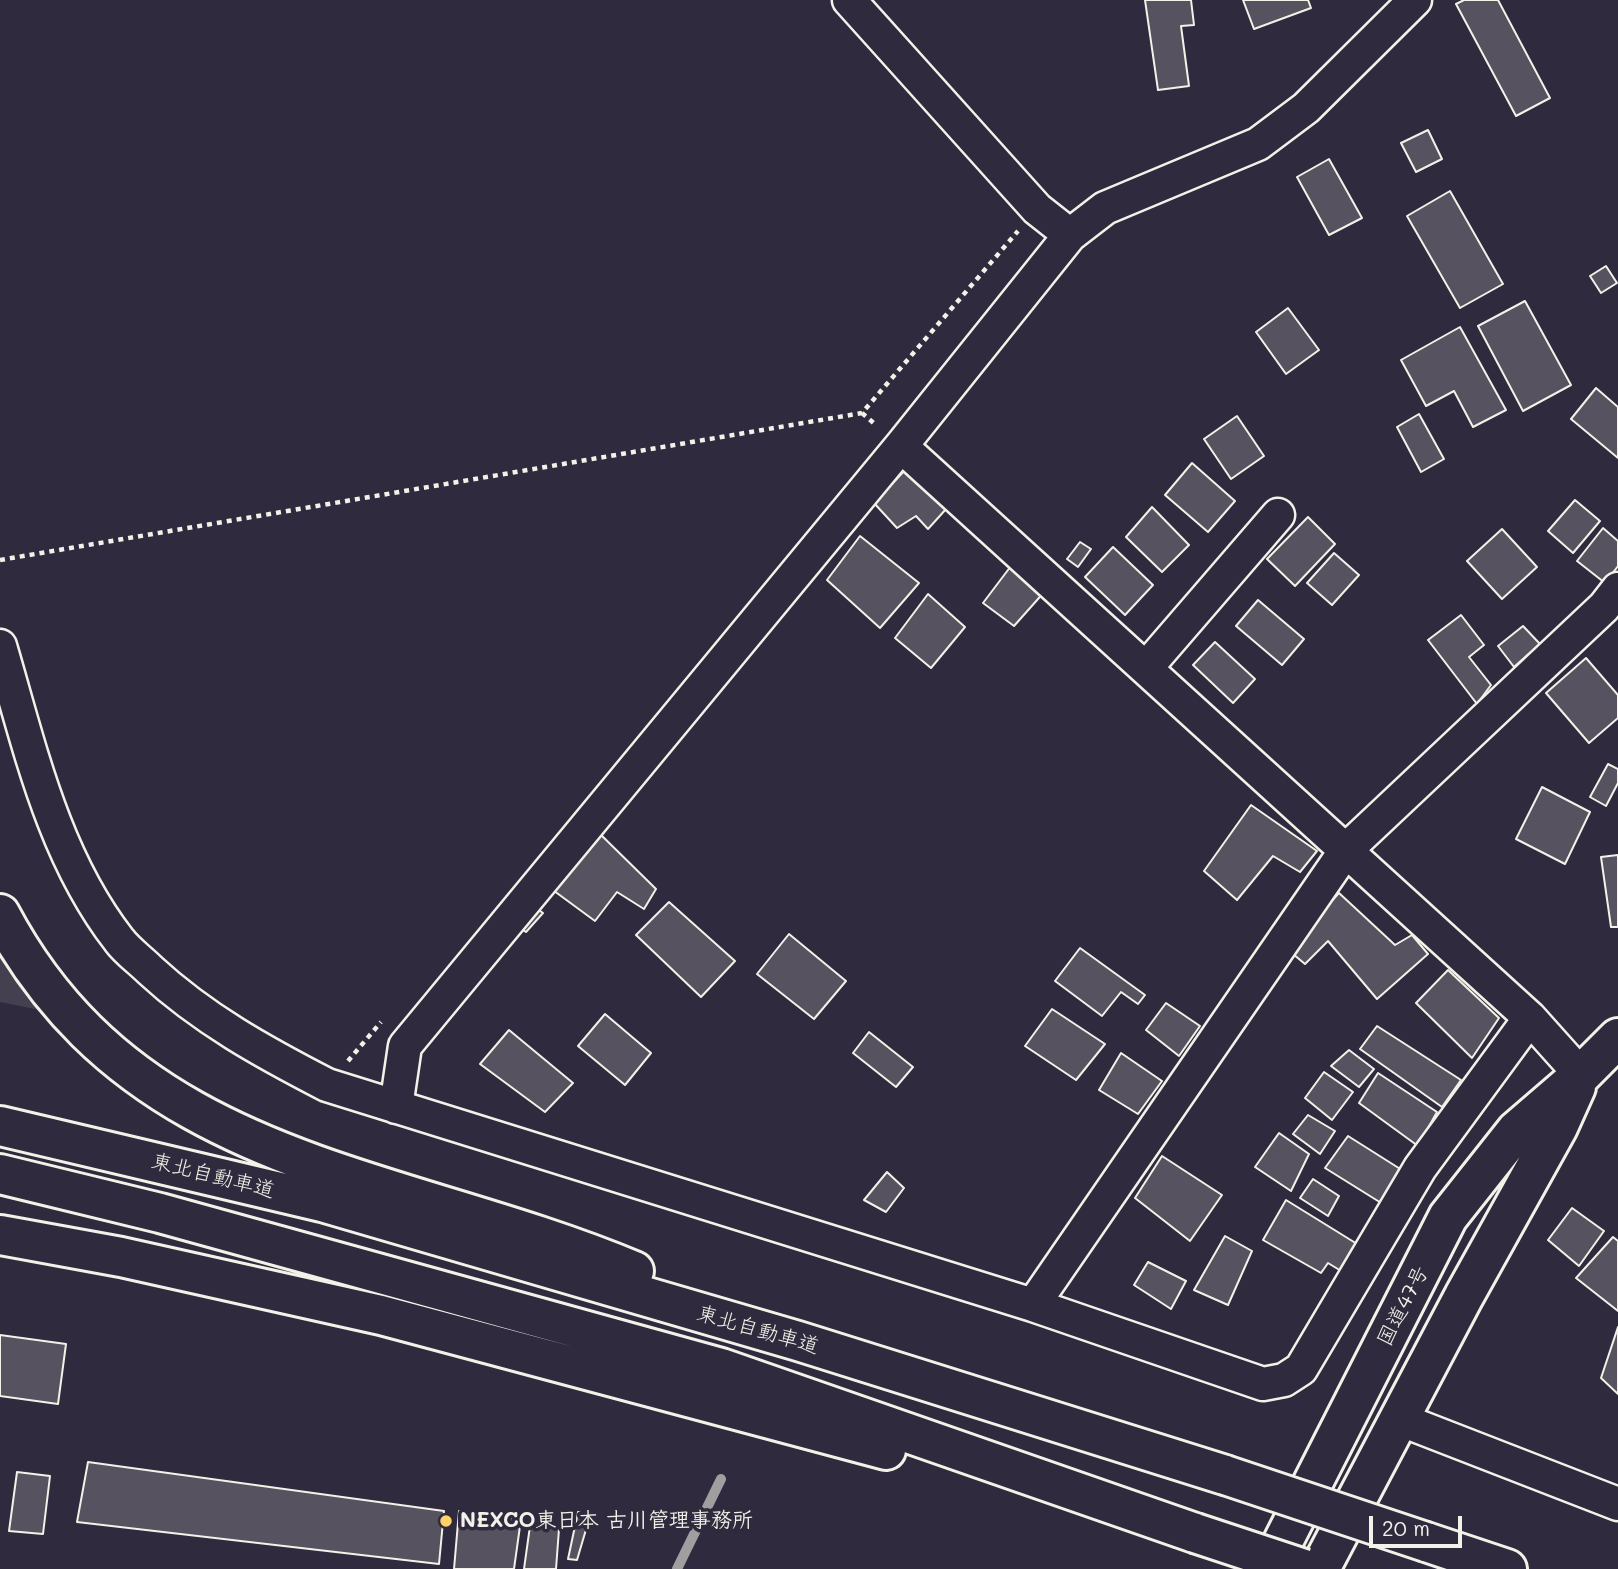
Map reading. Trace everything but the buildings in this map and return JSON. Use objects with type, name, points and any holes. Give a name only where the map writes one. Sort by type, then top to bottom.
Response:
[{"type":"highway","points":[[0,914],[56,999],[96,1044],[163,1096],[306,1164],[578,1248],[797,1341]]},
{"type":"highway","name":"国道47号","points":[[1269,1569],[1448,1217],[1516,1131],[1581,1075],[1618,1038]]},
{"type":"highway","name":"国道47号","points":[[1320,1569],[1558,1127],[1581,1075]]},
{"type":"highway","name":"東北自動車道","points":[[0,1126],[322,1202],[797,1341],[1225,1475],[1507,1569]]},
{"type":"highway","points":[[0,1174],[160,1213],[721,1368],[1304,1569]]},
{"type":"highway","points":[[0,1235],[121,1257],[381,1315],[1195,1533]]},
{"type":"highway","points":[[1228,1569],[1333,1441]]},
{"type":"street","points":[[849,0],[1037,209],[1070,235]]},
{"type":"street","points":[[396,1107],[405,1046],[901,446],[1070,235],[1105,208],[1258,144],[1306,108],[1415,0]]},
{"type":"street","points":[[901,446],[1531,1018],[1581,1075]]},
{"type":"street","points":[[1146,668],[1278,515]]},
{"type":"street","points":[[1033,1305],[1346,850],[1604,607],[1618,589]]},
{"type":"street","points":[[0,646],[46,802],[72,868],[120,942],[171,990],[240,1040],[327,1085],[1033,1305],[1263,1384],[1284,1380],[1301,1369],[1420,1168],[1531,1018]]},
{"type":"street","points":[[1399,1419],[1618,1504]]},
{"type":"path","points":[[0,560],[862,413],[1037,209]]},
{"type":"shaded area","points":[[0,941],[55,1013],[0,1002]]},
{"type":"waterway","points":[[677,1569],[721,1479]]},
{"type":"place","name":"NEXCO東日本 古川管理事務所","points":[[446,1521]]}]
